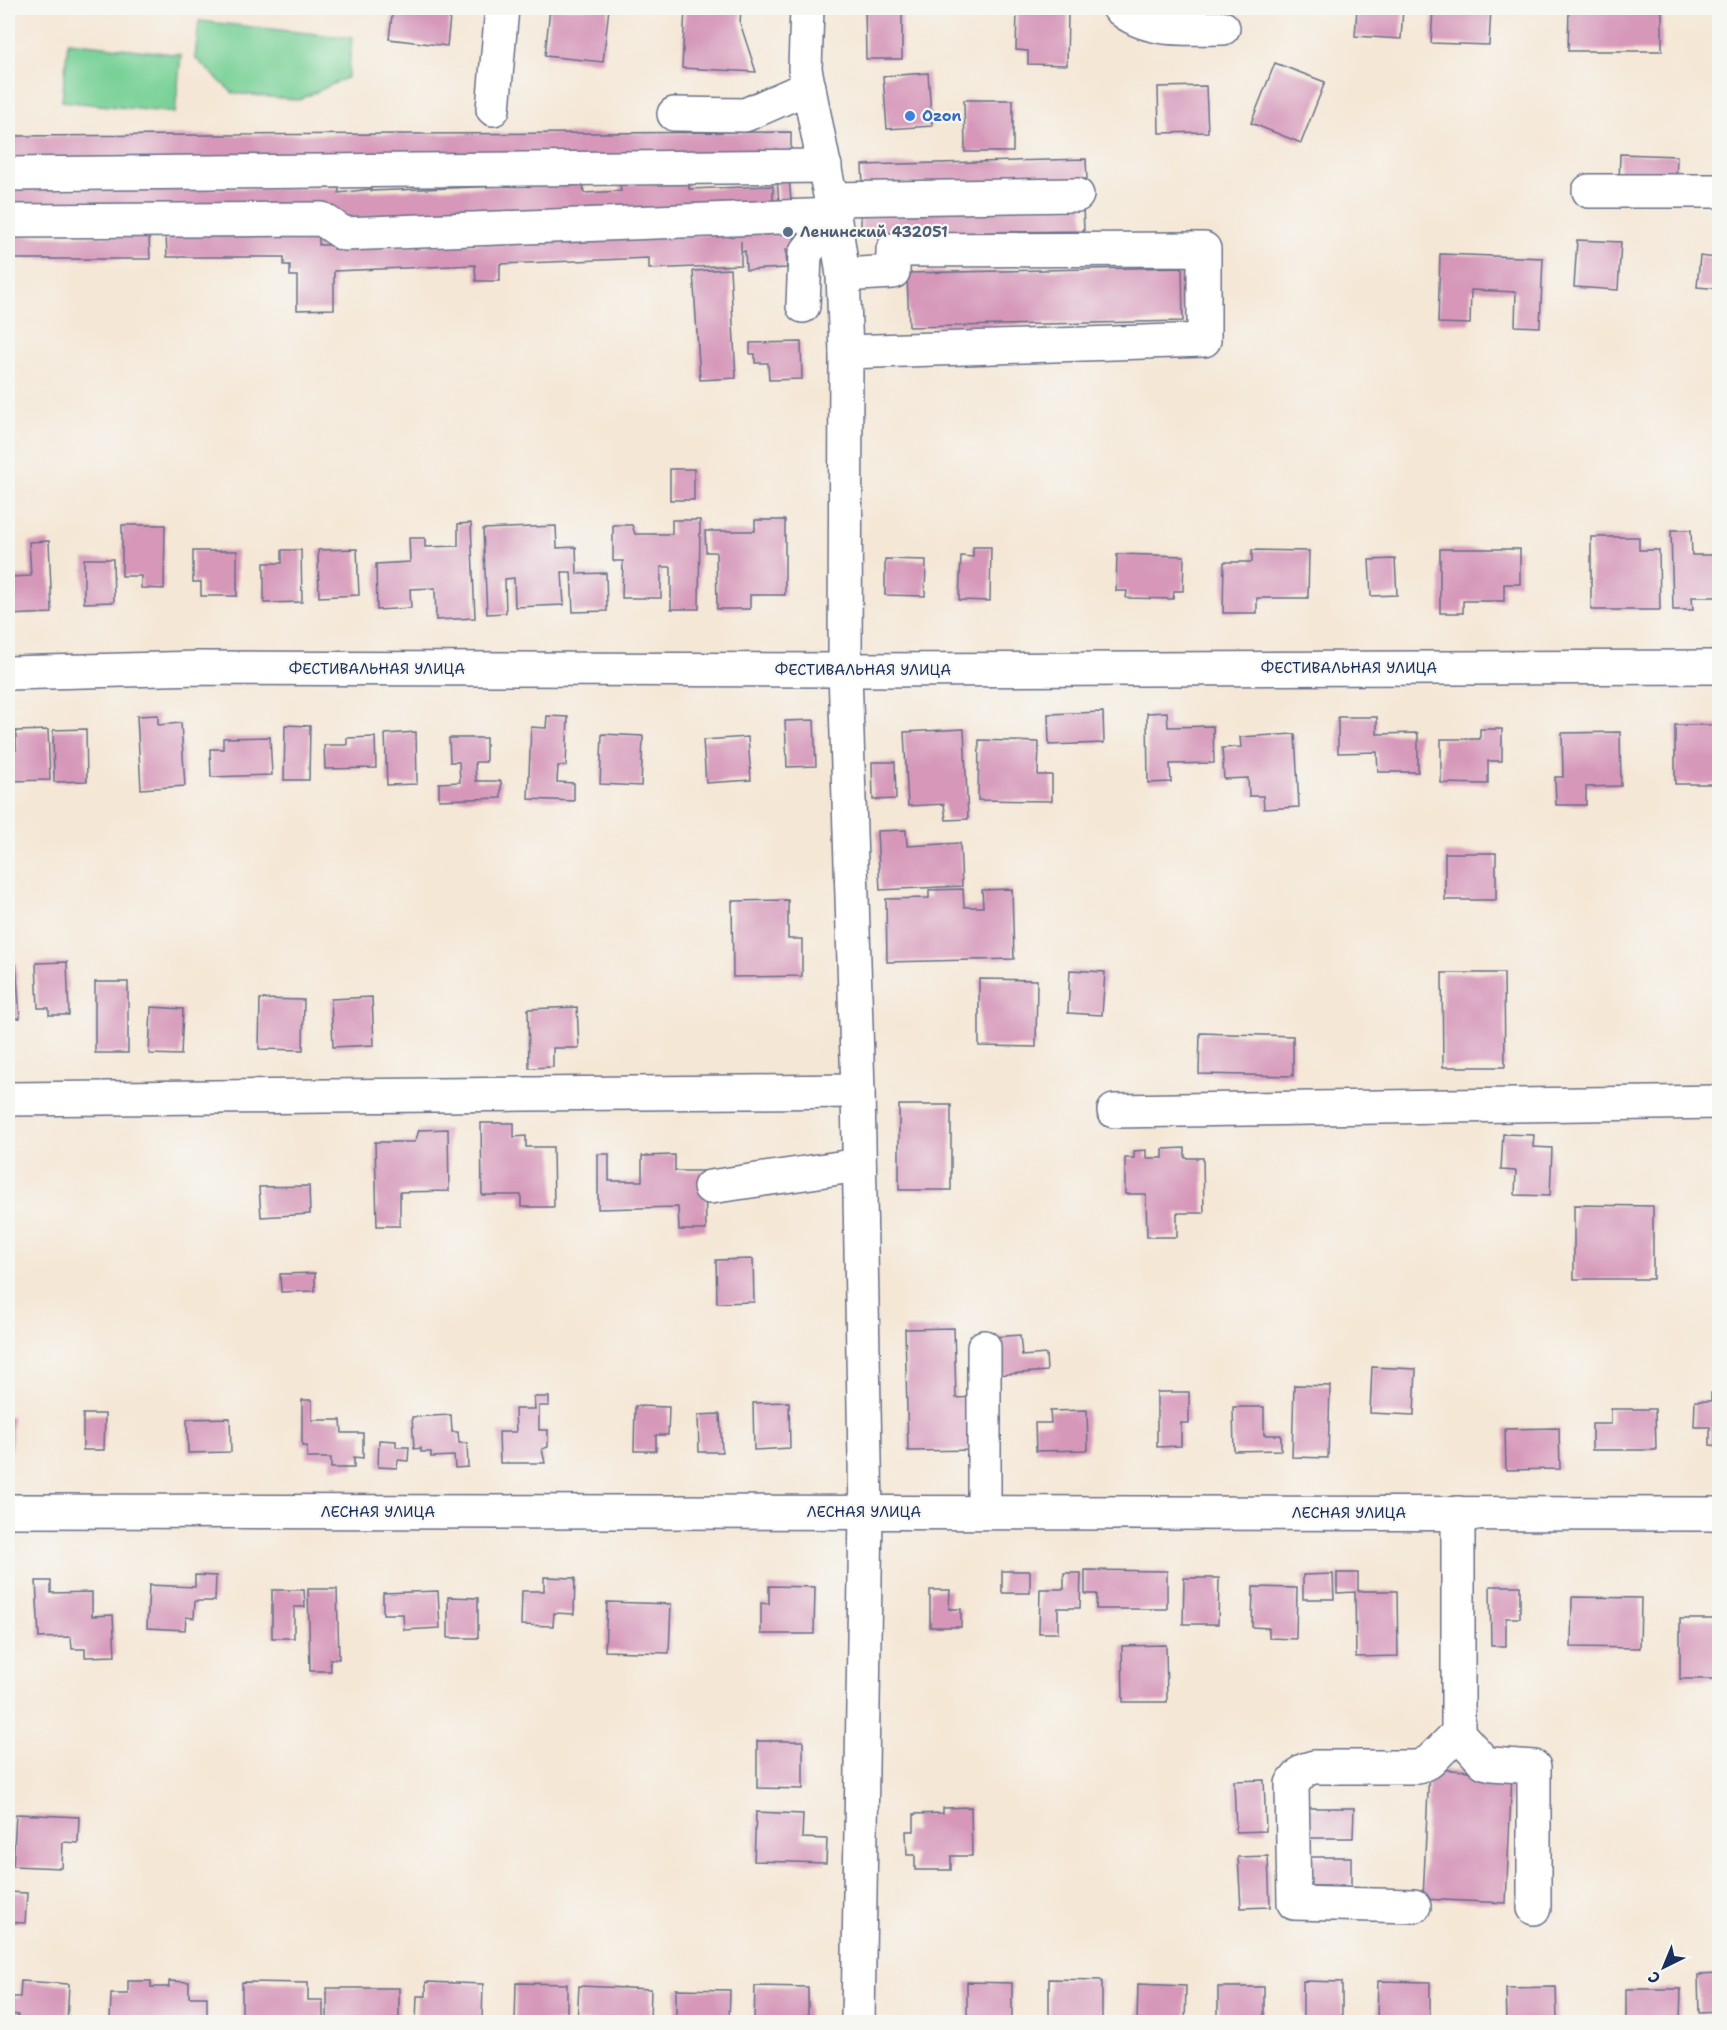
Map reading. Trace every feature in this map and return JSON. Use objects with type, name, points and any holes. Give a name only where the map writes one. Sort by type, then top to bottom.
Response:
[{"type":"street","points":[[493,109],[502,8]]},
{"type":"street","points":[[807,8],[805,69],[825,166],[843,275],[846,352],[844,670],[858,1091],[866,1512],[858,2022]]},
{"type":"street","points":[[1110,9],[1163,28],[1223,28]]},
{"type":"street","points":[[674,114],[745,115],[809,87]]},
{"type":"street","points":[[8,174],[825,166]]},
{"type":"street","points":[[1589,191],[1719,191]]},
{"type":"street","points":[[8,221],[322,219],[344,234],[1077,195]]},
{"type":"street","points":[[803,306],[805,254],[832,207]]},
{"type":"street","points":[[843,275],[893,272],[893,250],[1203,249],[1204,340],[846,352]]},
{"type":"street","name":"ФЕСТИВАЛЬНАЯ УЛИЦА","points":[[8,673],[200,668],[844,670],[1719,667]]},
{"type":"street","points":[[8,1099],[858,1091]]},
{"type":"street","points":[[1114,1111],[1719,1102]]},
{"type":"street","points":[[710,1187],[859,1165]]},
{"type":"street","points":[[984,1347],[984,1511]]},
{"type":"street","name":"ЛЕСНАЯ УЛИЦА","points":[[8,1511],[1719,1514]]},
{"type":"street","points":[[1458,1513],[1458,1733],[1484,1762],[1534,1767],[1534,1908]]},
{"type":"street","points":[[1414,1906],[1294,1903],[1292,1784],[1304,1770],[1314,1767],[1418,1767],[1430,1761],[1458,1733]]},
{"type":"green space","points":[[199,21],[352,38],[348,77],[299,100],[233,93],[195,58]]},
{"type":"green space","points":[[68,42],[181,55],[175,113],[62,101]]},
{"type":"building","points":[[393,8],[451,8],[447,46],[389,39]]},
{"type":"building","points":[[550,8],[609,8],[603,62],[545,56]]},
{"type":"building","points":[[685,8],[741,8],[740,23],[756,72],[682,68]]},
{"type":"building","points":[[865,8],[902,8],[902,59],[866,59]]},
{"type":"building","points":[[1357,8],[1403,8],[1401,39],[1355,36]]},
{"type":"building","points":[[1433,8],[1491,8],[1489,45],[1431,43]]},
{"type":"building","points":[[1569,8],[1662,8],[1662,51],[1568,51]]},
{"type":"building","points":[[1017,10],[1068,12],[1067,65],[1028,64],[1028,51],[1016,50]]},
{"type":"building","points":[[1275,63],[1325,82],[1301,143],[1251,123]]},
{"type":"building","points":[[928,73],[932,126],[887,129],[883,76]]},
{"type":"building","points":[[1206,86],[1208,132],[1159,133],[1158,87]]},
{"type":"building","points":[[964,100],[1013,100],[1013,152],[965,152]]},
{"type":"building","points":[[791,132],[791,158],[8,162],[8,136]]},
{"type":"building","points":[[1620,154],[1677,156],[1676,186],[1619,184]]},
{"type":"building","points":[[1086,159],[1087,179],[863,185],[862,165]]},
{"type":"building","points":[[789,178],[791,201],[779,202],[777,179]]},
{"type":"building","points":[[689,182],[689,189],[773,186],[773,208],[343,219],[8,209],[8,189],[339,188],[339,193],[371,189],[371,191],[583,183],[584,193],[621,191],[620,184]]},
{"type":"building","points":[[1083,206],[1084,231],[861,234],[861,209]]},
{"type":"building","points":[[794,222],[795,249],[786,249],[787,268],[746,270],[745,251],[741,252],[741,265],[649,269],[649,258],[500,264],[500,281],[476,281],[475,265],[334,271],[334,309],[297,310],[297,276],[290,276],[290,265],[284,265],[284,257],[167,257],[166,233],[319,232],[319,245],[333,245],[333,249],[741,233]]},
{"type":"building","points":[[8,236],[149,236],[150,259],[8,259]]},
{"type":"building","points":[[1577,240],[1621,242],[1618,290],[1574,287]]},
{"type":"building","points":[[1717,243],[1720,243],[1720,289],[1697,287],[1700,256],[1716,258]]},
{"type":"building","points":[[1440,254],[1543,258],[1540,327],[1515,326],[1516,292],[1471,290],[1470,324],[1438,323]]},
{"type":"building","points":[[1182,267],[1183,321],[909,327],[907,273]]},
{"type":"building","points":[[730,269],[736,378],[700,380],[693,271]]},
{"type":"building","points":[[801,342],[802,379],[769,380],[768,363],[755,363],[755,354],[750,354],[750,343]]},
{"type":"building","points":[[670,469],[694,469],[694,500],[670,500]]},
{"type":"building","points":[[672,520],[700,520],[699,609],[671,609],[671,567],[661,567],[661,598],[622,598],[623,561],[613,561],[613,525],[632,525],[635,534],[672,534]]},
{"type":"building","points":[[755,520],[785,520],[785,595],[750,595],[750,609],[717,609],[716,552],[706,552],[705,531],[755,531]]},
{"type":"building","points":[[471,523],[475,618],[436,620],[435,588],[410,589],[411,608],[377,610],[376,564],[410,562],[409,538],[425,538],[425,547],[458,546],[458,524]]},
{"type":"building","points":[[122,525],[165,525],[164,589],[141,588],[141,576],[122,576]]},
{"type":"building","points":[[556,526],[557,548],[576,547],[577,574],[606,573],[607,611],[573,612],[571,572],[562,572],[564,605],[515,607],[514,578],[505,579],[506,613],[487,614],[483,529]]},
{"type":"building","points":[[1671,530],[1691,530],[1692,555],[1720,555],[1720,597],[1692,597],[1693,610],[1673,610]]},
{"type":"building","points":[[1591,537],[1639,537],[1639,550],[1659,550],[1660,610],[1591,610]]},
{"type":"building","points":[[49,541],[52,613],[8,615],[8,567],[10,577],[31,576],[29,542]]},
{"type":"building","points":[[973,547],[991,547],[990,601],[959,600],[961,556],[973,557]]},
{"type":"building","points":[[357,549],[359,595],[319,597],[318,550]]},
{"type":"building","points":[[1440,549],[1520,549],[1520,584],[1504,584],[1504,601],[1463,601],[1463,613],[1440,613]]},
{"type":"building","points":[[282,550],[301,550],[302,602],[264,603],[264,563],[282,563]]},
{"type":"building","points":[[1252,550],[1309,551],[1308,598],[1257,598],[1257,613],[1223,613],[1224,562],[1252,562]]},
{"type":"building","points":[[193,551],[237,551],[237,596],[201,596],[201,582],[193,582]]},
{"type":"building","points":[[1117,554],[1184,556],[1183,591],[1174,591],[1173,599],[1126,598],[1127,591],[1116,591]]},
{"type":"building","points":[[84,559],[113,559],[114,602],[84,603]]},
{"type":"building","points":[[885,559],[926,560],[925,596],[885,595]]},
{"type":"building","points":[[1395,559],[1397,595],[1371,596],[1369,560]]},
{"type":"building","points":[[1103,712],[1104,743],[1049,745],[1048,714]]},
{"type":"building","points":[[1167,712],[1168,727],[1213,726],[1214,763],[1170,764],[1171,782],[1148,783],[1147,713]]},
{"type":"building","points":[[158,715],[158,725],[181,723],[185,786],[141,789],[137,716]]},
{"type":"building","points":[[547,716],[568,717],[566,766],[558,766],[557,782],[574,783],[574,801],[528,799],[531,727],[546,728]]},
{"type":"building","points":[[1338,717],[1377,717],[1377,734],[1418,733],[1418,772],[1378,772],[1377,752],[1338,753]]},
{"type":"building","points":[[814,720],[816,766],[787,767],[785,721]]},
{"type":"building","points":[[285,725],[310,726],[309,780],[284,780]]},
{"type":"building","points":[[1675,725],[1720,725],[1720,784],[1675,784]]},
{"type":"building","points":[[86,729],[87,781],[54,782],[53,730]]},
{"type":"building","points":[[964,729],[968,819],[946,820],[944,804],[908,806],[904,732]]},
{"type":"building","points":[[1480,729],[1502,729],[1502,761],[1488,761],[1488,784],[1441,783],[1441,739],[1480,739]]},
{"type":"building","points":[[48,730],[50,780],[9,781],[9,751],[16,750],[16,731]]},
{"type":"building","points":[[416,732],[417,784],[387,785],[385,734]]},
{"type":"building","points":[[1620,732],[1621,786],[1586,787],[1586,805],[1556,805],[1555,777],[1563,777],[1562,733]]},
{"type":"building","points":[[602,734],[643,736],[641,786],[600,784]]},
{"type":"building","points":[[1295,734],[1299,807],[1264,809],[1263,796],[1249,796],[1248,778],[1224,779],[1222,748],[1241,747],[1240,737]]},
{"type":"building","points":[[270,737],[272,775],[211,777],[210,749],[223,749],[223,738]]},
{"type":"building","points":[[375,737],[376,768],[325,769],[324,745],[347,745],[347,738]]},
{"type":"building","points":[[748,737],[751,780],[706,783],[703,740]]},
{"type":"building","points":[[449,738],[486,738],[486,762],[475,762],[476,781],[501,781],[501,798],[439,800],[439,783],[460,782],[459,762],[450,762]]},
{"type":"building","points":[[979,740],[1039,742],[1038,775],[1052,775],[1052,801],[978,800]]},
{"type":"building","points":[[872,762],[895,762],[896,799],[873,800]]},
{"type":"building","points":[[906,830],[907,846],[960,843],[962,886],[880,890],[877,831]]},
{"type":"building","points":[[1445,853],[1496,853],[1496,900],[1445,900]]},
{"type":"building","points":[[963,889],[964,907],[983,907],[982,890],[1012,889],[1014,959],[887,962],[886,899],[929,898],[929,890]]},
{"type":"building","points":[[788,900],[788,939],[802,939],[802,976],[733,977],[732,901]]},
{"type":"building","points":[[67,962],[69,1015],[49,1015],[49,1008],[38,1008],[36,963]]},
{"type":"building","points":[[8,964],[16,964],[20,1018],[8,1019]]},
{"type":"building","points":[[1070,970],[1105,972],[1102,1015],[1068,1013]]},
{"type":"building","points":[[1442,973],[1504,973],[1505,1067],[1443,1067]]},
{"type":"building","points":[[979,979],[1037,980],[1036,1047],[979,1046]]},
{"type":"building","points":[[95,982],[128,982],[128,1053],[95,1053]]},
{"type":"building","points":[[372,997],[374,1045],[333,1047],[331,999]]},
{"type":"building","points":[[260,999],[304,1000],[303,1050],[259,1049]]},
{"type":"building","points":[[151,1007],[183,1009],[181,1055],[149,1054]]},
{"type":"building","points":[[577,1007],[579,1048],[553,1048],[553,1067],[529,1068],[528,1009]]},
{"type":"building","points":[[1200,1033],[1293,1036],[1293,1076],[1199,1074]]},
{"type":"building","points":[[899,1105],[951,1105],[951,1190],[899,1190]]},
{"type":"building","points":[[481,1123],[514,1123],[514,1137],[526,1136],[526,1147],[553,1147],[554,1207],[521,1207],[521,1195],[482,1195]]},
{"type":"building","points":[[448,1129],[449,1191],[400,1192],[400,1226],[377,1226],[375,1142],[415,1142],[419,1130]]},
{"type":"building","points":[[1503,1134],[1534,1135],[1533,1147],[1552,1148],[1550,1196],[1515,1195],[1516,1171],[1501,1170]]},
{"type":"building","points":[[1185,1148],[1185,1158],[1203,1158],[1204,1213],[1177,1213],[1177,1237],[1147,1237],[1146,1194],[1125,1194],[1125,1158],[1134,1158],[1134,1151],[1146,1150],[1146,1158],[1163,1158],[1163,1149]]},
{"type":"building","points":[[598,1154],[609,1154],[609,1181],[642,1181],[642,1156],[675,1155],[675,1171],[705,1171],[706,1230],[679,1230],[678,1207],[598,1209]]},
{"type":"building","points":[[309,1186],[310,1214],[261,1217],[259,1187]]},
{"type":"building","points":[[1574,1205],[1653,1206],[1653,1279],[1574,1279]]},
{"type":"building","points":[[753,1259],[754,1302],[717,1303],[716,1260]]},
{"type":"building","points":[[315,1273],[315,1291],[281,1292],[280,1274]]},
{"type":"building","points":[[954,1328],[956,1398],[976,1397],[978,1450],[908,1451],[905,1329]]},
{"type":"building","points":[[1020,1335],[1022,1356],[1046,1354],[1047,1371],[996,1375],[993,1337]]},
{"type":"building","points":[[1372,1367],[1416,1369],[1414,1415],[1370,1413]]},
{"type":"building","points":[[1294,1385],[1330,1386],[1328,1458],[1292,1457]]},
{"type":"building","points":[[1157,1392],[1189,1392],[1189,1423],[1181,1423],[1181,1446],[1157,1447]]},
{"type":"building","points":[[1711,1393],[1720,1393],[1720,1446],[1710,1445],[1710,1427],[1694,1427],[1695,1401],[1711,1401]]},
{"type":"building","points":[[534,1397],[549,1397],[549,1406],[539,1406],[539,1430],[548,1430],[548,1447],[542,1449],[545,1463],[500,1463],[499,1432],[516,1432],[515,1409],[535,1409]]},
{"type":"building","points":[[302,1400],[312,1400],[312,1420],[341,1420],[342,1433],[363,1433],[363,1458],[354,1457],[354,1468],[331,1468],[331,1458],[307,1458],[307,1446],[302,1446]]},
{"type":"building","points":[[789,1402],[790,1448],[754,1450],[753,1403]]},
{"type":"building","points":[[635,1406],[669,1407],[668,1435],[656,1435],[656,1451],[634,1451]]},
{"type":"building","points":[[1233,1407],[1264,1407],[1264,1435],[1281,1435],[1281,1450],[1234,1451]]},
{"type":"building","points":[[1611,1409],[1655,1409],[1656,1450],[1592,1450],[1592,1424],[1611,1424]]},
{"type":"building","points":[[1087,1410],[1088,1450],[1036,1451],[1035,1423],[1051,1423],[1050,1411]]},
{"type":"building","points":[[83,1414],[105,1414],[104,1450],[83,1450]]},
{"type":"building","points":[[720,1414],[722,1452],[699,1452],[698,1415]]},
{"type":"building","points":[[451,1415],[452,1432],[458,1432],[459,1443],[467,1443],[468,1467],[455,1468],[454,1456],[431,1457],[431,1452],[421,1452],[421,1448],[414,1449],[412,1417]]},
{"type":"building","points":[[8,1416],[12,1416],[11,1451],[8,1451]]},
{"type":"building","points":[[230,1418],[231,1452],[188,1453],[187,1419]]},
{"type":"building","points":[[1559,1428],[1560,1469],[1506,1470],[1505,1429]]},
{"type":"building","points":[[379,1440],[396,1441],[396,1447],[409,1447],[408,1461],[398,1460],[397,1468],[378,1467]]},
{"type":"building","points":[[1085,1570],[1167,1571],[1167,1609],[1096,1609],[1097,1594],[1085,1594]]},
{"type":"building","points":[[1002,1571],[1030,1571],[1030,1593],[1002,1593]]},
{"type":"building","points":[[1064,1573],[1081,1573],[1080,1608],[1058,1608],[1058,1633],[1039,1633],[1040,1589],[1064,1589]]},
{"type":"building","points":[[1337,1573],[1358,1573],[1358,1591],[1397,1591],[1398,1656],[1356,1657],[1355,1592],[1337,1593]]},
{"type":"building","points":[[1333,1574],[1334,1599],[1303,1599],[1303,1575]]},
{"type":"building","points":[[195,1575],[216,1576],[215,1601],[195,1601],[194,1618],[186,1617],[185,1630],[147,1628],[149,1585],[195,1587]]},
{"type":"building","points":[[544,1577],[575,1578],[574,1614],[554,1613],[553,1626],[521,1625],[522,1591],[544,1591]]},
{"type":"building","points":[[1184,1578],[1219,1578],[1218,1624],[1183,1624]]},
{"type":"building","points":[[36,1581],[51,1581],[51,1593],[92,1592],[92,1616],[113,1615],[115,1656],[85,1657],[85,1649],[72,1649],[71,1637],[39,1638]]},
{"type":"building","points":[[769,1586],[815,1587],[814,1634],[761,1634],[761,1603],[769,1604]]},
{"type":"building","points":[[1490,1586],[1520,1586],[1520,1618],[1506,1618],[1506,1646],[1491,1646]]},
{"type":"building","points":[[1253,1587],[1297,1588],[1296,1639],[1269,1638],[1269,1628],[1252,1627]]},
{"type":"building","points":[[308,1589],[337,1589],[339,1659],[330,1659],[331,1671],[310,1671]]},
{"type":"building","points":[[272,1590],[304,1590],[305,1607],[294,1607],[294,1638],[272,1638]]},
{"type":"building","points":[[930,1590],[950,1590],[949,1609],[961,1609],[961,1627],[930,1627]]},
{"type":"building","points":[[438,1591],[440,1628],[404,1630],[403,1614],[383,1614],[383,1593]]},
{"type":"building","points":[[448,1597],[478,1598],[478,1638],[448,1638]]},
{"type":"building","points":[[1572,1597],[1641,1598],[1640,1648],[1571,1647]]},
{"type":"building","points":[[607,1602],[671,1604],[669,1653],[605,1651]]},
{"type":"building","points":[[1680,1619],[1720,1619],[1720,1679],[1680,1679]]},
{"type":"building","points":[[1166,1645],[1167,1702],[1123,1702],[1122,1646]]},
{"type":"building","points":[[757,1741],[803,1741],[803,1789],[757,1788]]},
{"type":"building","points":[[1429,1769],[1512,1773],[1506,1903],[1423,1899]]},
{"type":"building","points":[[1264,1780],[1266,1831],[1236,1832],[1234,1781]]},
{"type":"building","points":[[971,1807],[972,1856],[951,1856],[951,1870],[915,1870],[915,1855],[907,1855],[906,1831],[914,1831],[914,1814],[943,1813],[943,1808]]},
{"type":"building","points":[[1302,1808],[1354,1808],[1353,1838],[1302,1838]]},
{"type":"building","points":[[756,1812],[803,1814],[802,1838],[827,1839],[826,1863],[754,1861]]},
{"type":"building","points":[[16,1814],[79,1817],[78,1843],[63,1842],[62,1868],[13,1866]]},
{"type":"building","points":[[1268,1856],[1270,1907],[1241,1908],[1238,1857]]},
{"type":"building","points":[[1300,1857],[1351,1857],[1351,1886],[1300,1886]]},
{"type":"building","points":[[8,1892],[27,1893],[25,1923],[8,1922]]},
{"type":"building","points":[[1720,1974],[1720,2012],[1699,2013],[1698,1975]]},
{"type":"building","points":[[1049,1979],[1102,1980],[1102,2022],[1049,2022]]},
{"type":"building","points":[[21,1981],[69,1984],[67,2022],[17,2022],[18,2015],[12,2014],[13,1997],[20,1997]]},
{"type":"building","points":[[128,1981],[151,1981],[151,1987],[169,1987],[169,1981],[189,1982],[189,1997],[207,1997],[207,2022],[110,2022],[111,1994],[128,1994]]},
{"type":"building","points":[[1303,1981],[1342,1982],[1342,2022],[1303,2022]]},
{"type":"building","points":[[1378,1981],[1430,1982],[1430,2021],[1377,2022]]},
{"type":"building","points":[[242,1982],[308,1983],[308,2000],[323,2000],[323,2022],[242,2022]]},
{"type":"building","points":[[426,1982],[483,1984],[482,2022],[416,2022],[417,1996],[426,1996]]},
{"type":"building","points":[[967,1982],[1012,1983],[1012,2022],[967,2022]]},
{"type":"building","points":[[516,1983],[567,1984],[567,2022],[515,2022]]},
{"type":"building","points":[[1138,1984],[1186,1986],[1185,2022],[1137,2022]]},
{"type":"building","points":[[579,1986],[651,1989],[650,2022],[577,2022]]},
{"type":"building","points":[[755,1986],[808,1987],[808,2022],[754,2022]]},
{"type":"building","points":[[1218,1987],[1264,1987],[1264,2022],[1218,2022]]},
{"type":"building","points":[[1556,1987],[1557,2022],[1507,2022],[1506,1988]]},
{"type":"building","points":[[327,1988],[399,1988],[399,2021],[327,2022]]},
{"type":"building","points":[[676,1989],[730,1990],[729,2022],[676,2022]]},
{"type":"building","points":[[1626,1989],[1681,1989],[1680,2022],[1626,2022]]},
{"type":"place","name":"Ozon","points":[[910,116]]},
{"type":"place","name":"Ленинский 432051","points":[[788,232]]}]
